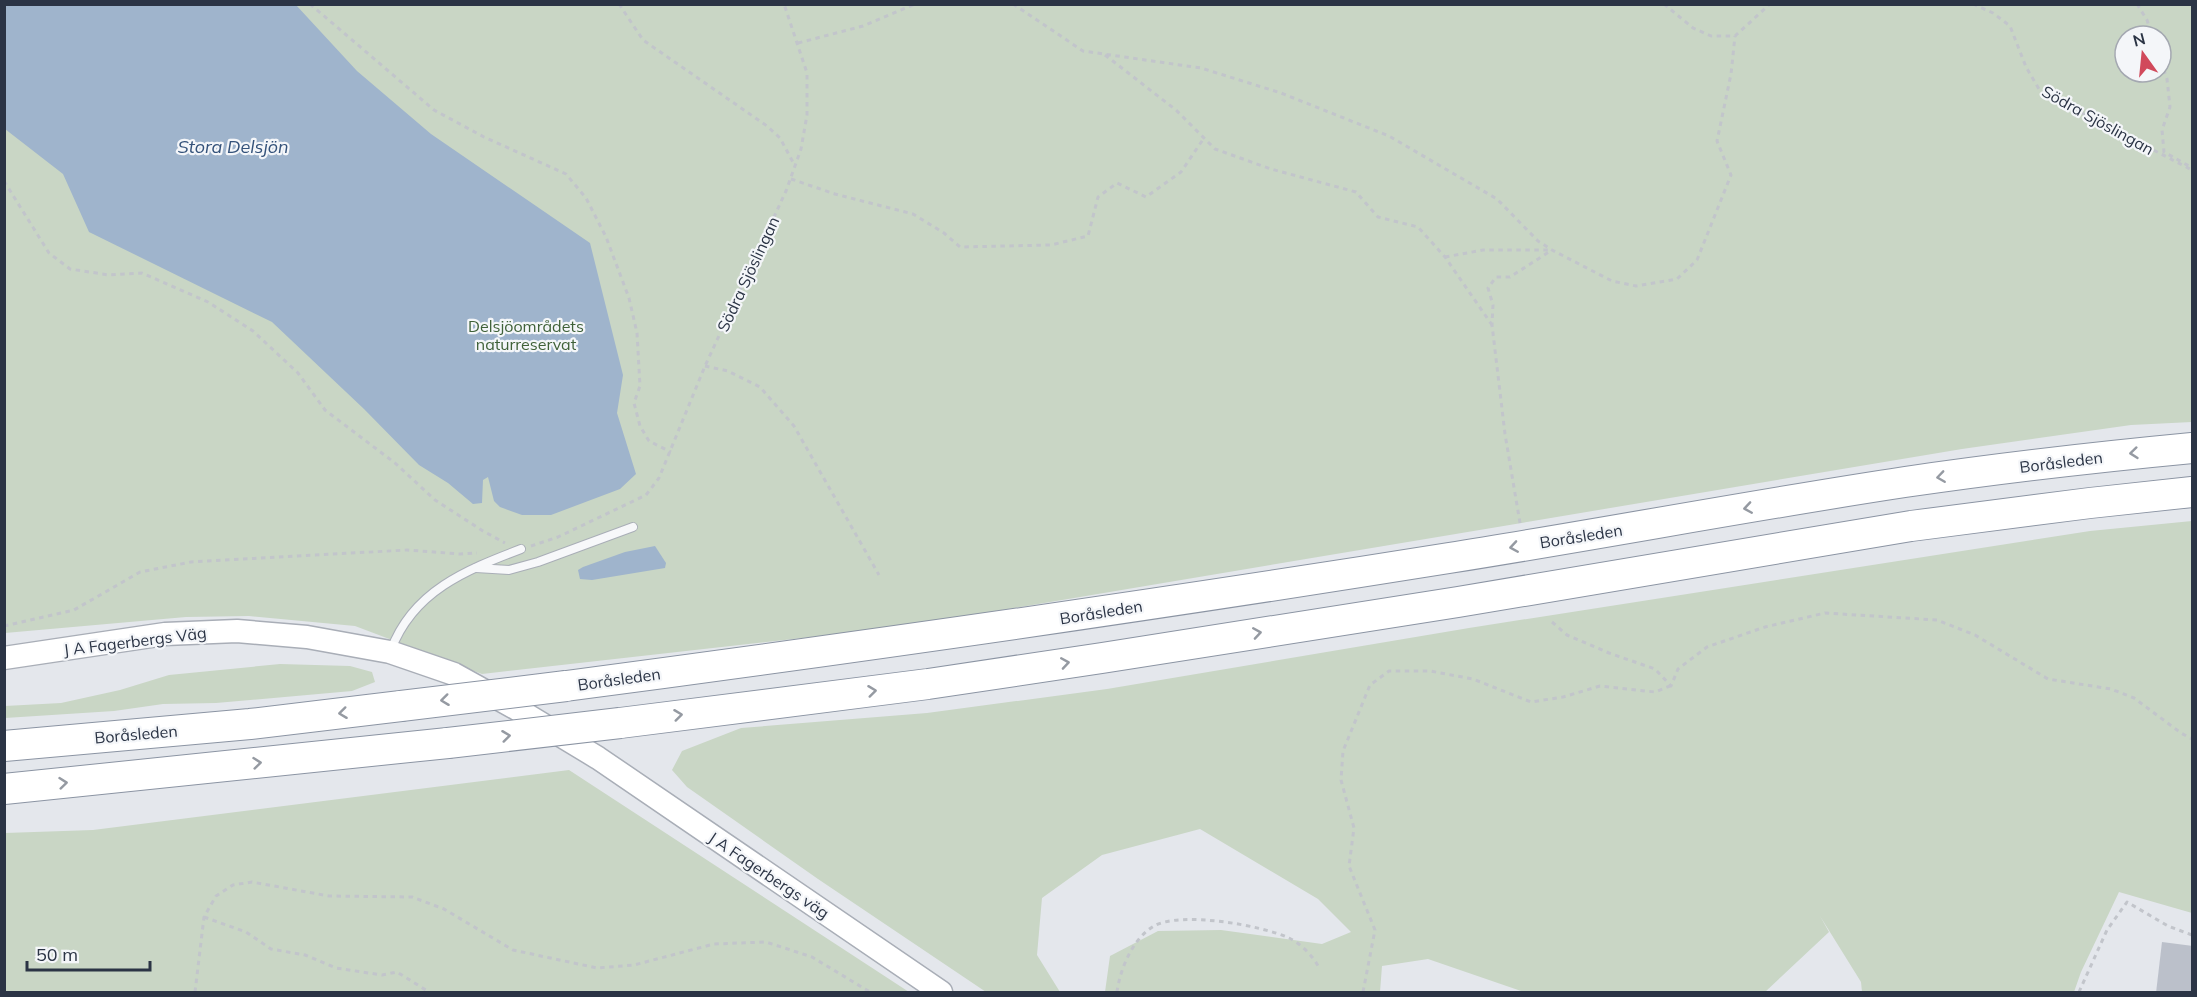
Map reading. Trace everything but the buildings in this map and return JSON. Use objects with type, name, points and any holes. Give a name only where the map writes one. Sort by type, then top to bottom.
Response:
[{"type":"highway","name":"Boråsleden","points":[[4,746],[250,724],[566,686],[909,640],[1452,557],[1906,482],[2086,458],[2193,448]]},
{"type":"highway","points":[[4,789],[448,743],[928,684],[1458,602],[1911,526],[2090,502],[2193,492]]},
{"type":"street","name":"J A Fagerbergs Väg","points":[[4,658],[165,634],[237,631],[307,637],[390,652],[454,674],[518,709],[598,758]]},
{"type":"street","name":"J A Fagerbergs väg","points":[[598,758],[941,993]]},
{"type":"lane","points":[[472,568],[509,570],[538,562],[633,527]]},
{"type":"lane","points":[[390,652],[396,638],[421,602],[472,568],[521,549]]},
{"type":"path","points":[[310,4],[434,110],[484,137],[566,174],[586,198],[606,237],[629,298],[637,333],[640,386],[634,403],[640,426],[649,441],[671,452]]},
{"type":"path","points":[[619,4],[643,40],[767,126],[780,138],[795,166]]},
{"type":"path","name":"Södra Sjöslingan","points":[[533,545],[558,537],[646,495],[659,478],[705,366],[790,179],[801,149],[807,115],[807,73],[784,4]]},
{"type":"path","points":[[798,43],[863,26],[915,4]]},
{"type":"path","points":[[1013,4],[1083,51],[1201,68],[1281,93],[1389,136],[1497,199],[1538,241],[1552,250],[1612,281],[1636,286],[1677,279],[1697,260],[1731,175],[1717,141],[1731,74],[1735,36],[1770,4]]},
{"type":"path","points":[[1664,4],[1693,28],[1711,36],[1735,36]]},
{"type":"path","name":"Södra Sjöslingan","points":[[1973,4],[1993,13],[2010,26],[2026,67],[2039,89],[2193,169]]},
{"type":"path","points":[[2138,4],[2148,24]]},
{"type":"path","points":[[1103,54],[1176,110],[1215,149],[1271,170],[1356,192],[1377,217],[1418,227],[1445,257],[1492,325]]},
{"type":"path","points":[[2168,84],[2170,107],[2162,130],[2164,152],[2193,169]]},
{"type":"path","points":[[790,179],[836,194],[913,214],[944,233],[960,247],[1051,245],[1088,236],[1098,197],[1117,183],[1146,197],[1181,172],[1204,138]]},
{"type":"path","points":[[4,181],[49,253],[70,269],[109,275],[142,273],[208,302],[253,331],[298,373],[325,410],[395,463],[435,500],[497,539],[521,549]]},
{"type":"path","points":[[1445,257],[1483,250],[1552,250]]},
{"type":"path","points":[[1520,523],[1505,434],[1492,325],[1493,305],[1488,288],[1496,277],[1510,277],[1552,250]]},
{"type":"path","points":[[705,366],[728,371],[760,387],[794,426],[879,575]]},
{"type":"path","points":[[4,626],[74,610],[140,572],[191,562],[407,550],[460,554],[480,552]]},
{"type":"path","points":[[1363,993],[1375,930],[1349,866],[1354,828],[1341,780],[1343,751],[1370,685],[1389,671],[1430,671],[1473,679],[1532,702],[1563,697],[1600,686],[1655,692],[1671,686],[1678,669],[1707,647],[1765,627],[1825,613],[1937,620],[1975,635],[2048,679],[2111,689],[2134,698],[2181,733],[2193,739]]},
{"type":"path","points":[[1552,622],[1567,635],[1655,669],[1671,686]]},
{"type":"path","points":[[195,993],[204,916],[216,896],[233,885],[252,882],[329,896],[412,897],[444,909],[513,950],[597,968],[634,965],[714,944],[766,942],[812,957],[870,993]]},
{"type":"path","points":[[2079,993],[2107,930],[2127,902],[2168,926],[2193,934]]},
{"type":"path","points":[[204,916],[246,932],[271,949],[305,955],[336,968],[382,975],[397,972],[429,993]]},
{"type":"path","points":[[1117,993],[1133,946],[1153,926],[1173,919],[1205,919],[1290,938],[1314,958],[1318,966]]},
{"type":"green space","name":"Delsjöområdets naturreservat","points":[[5,5],[2192,5],[2192,422],[2131,425],[1962,449],[901,627],[482,674],[355,626],[249,616],[186,617],[5,633]]},
{"type":"green space","points":[[2192,521],[2192,913],[2119,892],[2081,972],[2074,992],[1862,992],[1861,982],[1820,916],[1829,932],[1765,992],[1524,992],[1428,959],[1382,966],[1380,992],[1105,992],[1110,956],[1158,931],[1221,930],[1322,944],[1351,932],[1318,899],[1200,829],[1102,855],[1042,898],[1037,955],[1060,992],[986,992],[818,879],[687,787],[672,770],[682,751],[741,728],[927,713],[1107,689],[1469,628],[2090,531]]},
{"type":"green space","points":[[280,664],[350,666],[372,672],[375,682],[352,691],[5,718],[5,706],[61,703],[120,690],[169,675]]},
{"type":"green space","points":[[569,770],[909,992],[5,992],[5,833],[93,830]]},
{"type":"water","name":"Stora Delsjön","points":[[4,5],[296,5],[357,71],[431,134],[590,243],[623,375],[617,413],[636,474],[620,489],[551,515],[522,515],[500,507],[494,501],[488,477],[483,480],[482,503],[473,504],[448,483],[419,465],[272,322],[89,232],[63,174],[5,129]]},
{"type":"water","points":[[655,546],[666,563],[665,568],[592,580],[580,579],[578,570],[583,567],[625,552]]}]
